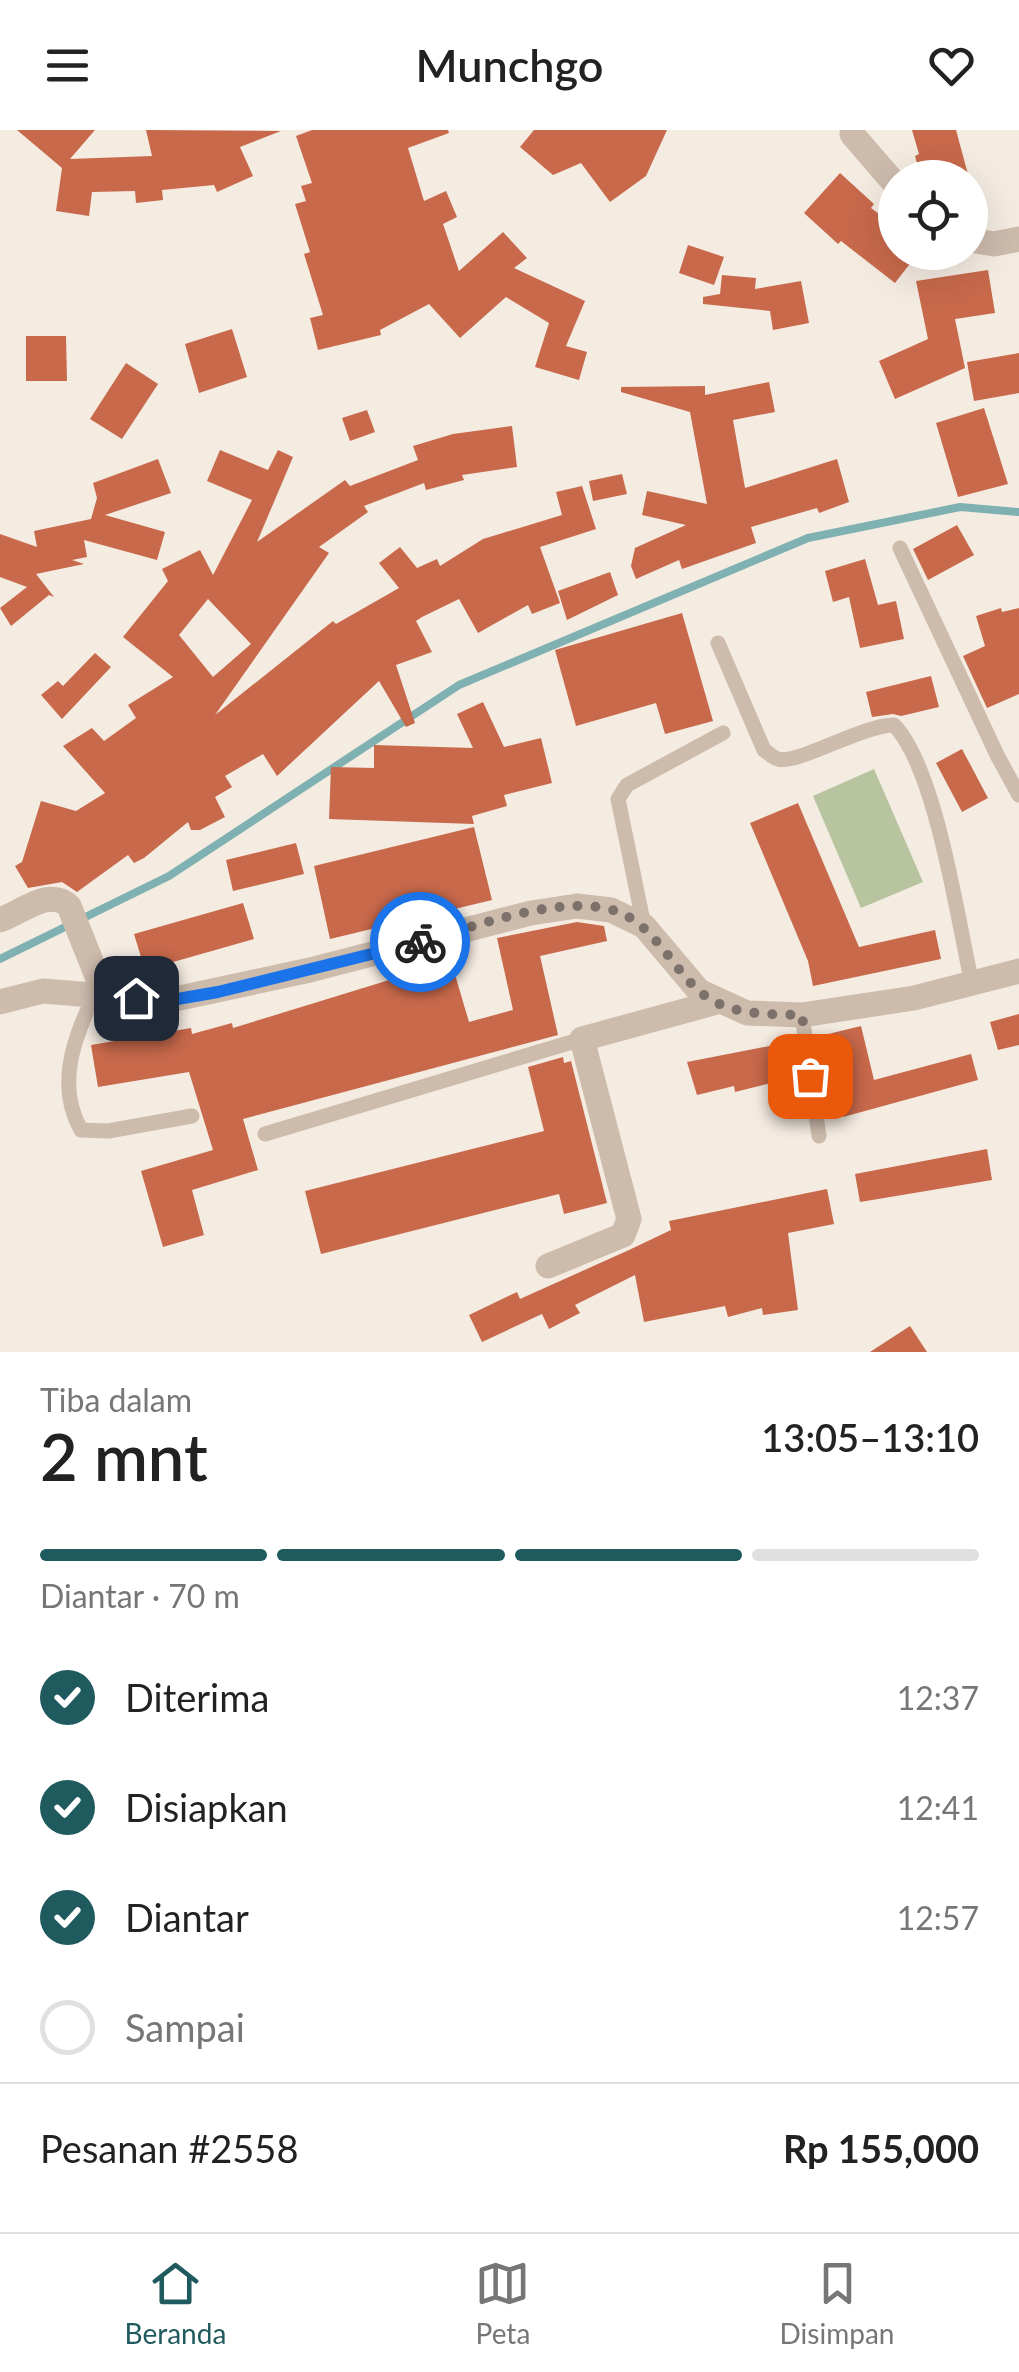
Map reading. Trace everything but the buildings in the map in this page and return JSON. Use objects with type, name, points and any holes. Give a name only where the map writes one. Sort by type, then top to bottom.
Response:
[{"type":"street","points":[[852,134],[878,164]]},
{"type":"street","points":[[988,243],[1019,240]]},
{"type":"street","points":[[0,920],[50,898],[62,900],[69,906],[100,994]]},
{"type":"street","points":[[0,1002],[43,990],[166,1001],[218,992],[532,913],[577,906],[611,910],[644,926],[700,992],[747,1013],[802,1015],[914,998],[1019,971]]},
{"type":"street","points":[[548,1266],[623,1234],[629,1220],[582,1039],[718,1002]]},
{"type":"lane","points":[[900,548],[1019,795]]},
{"type":"lane","points":[[718,643],[764,750],[778,760],[791,759],[882,725],[894,725],[904,735],[914,751],[939,832],[972,984]]},
{"type":"lane","points":[[644,926],[618,799],[628,785],[724,734]]},
{"type":"lane","points":[[100,994],[74,1040],[68,1076],[71,1112],[81,1130],[108,1131],[192,1116]]},
{"type":"lane","points":[[802,1015],[819,1136]]},
{"type":"lane","points":[[265,1134],[582,1039]]},
{"type":"green space","points":[[874,769],[923,882],[861,908],[813,796]]},
{"type":"waterway","points":[[0,959],[169,876],[459,685],[808,538],[960,507],[1019,512]]},
{"type":"way so far","points":[[420,942],[532,913],[577,906],[611,910],[644,926],[700,992],[718,1002],[747,1013],[802,1015],[810,1076]]},
{"type":"route","points":[[136,998],[166,1001],[218,992],[420,942]]}]
